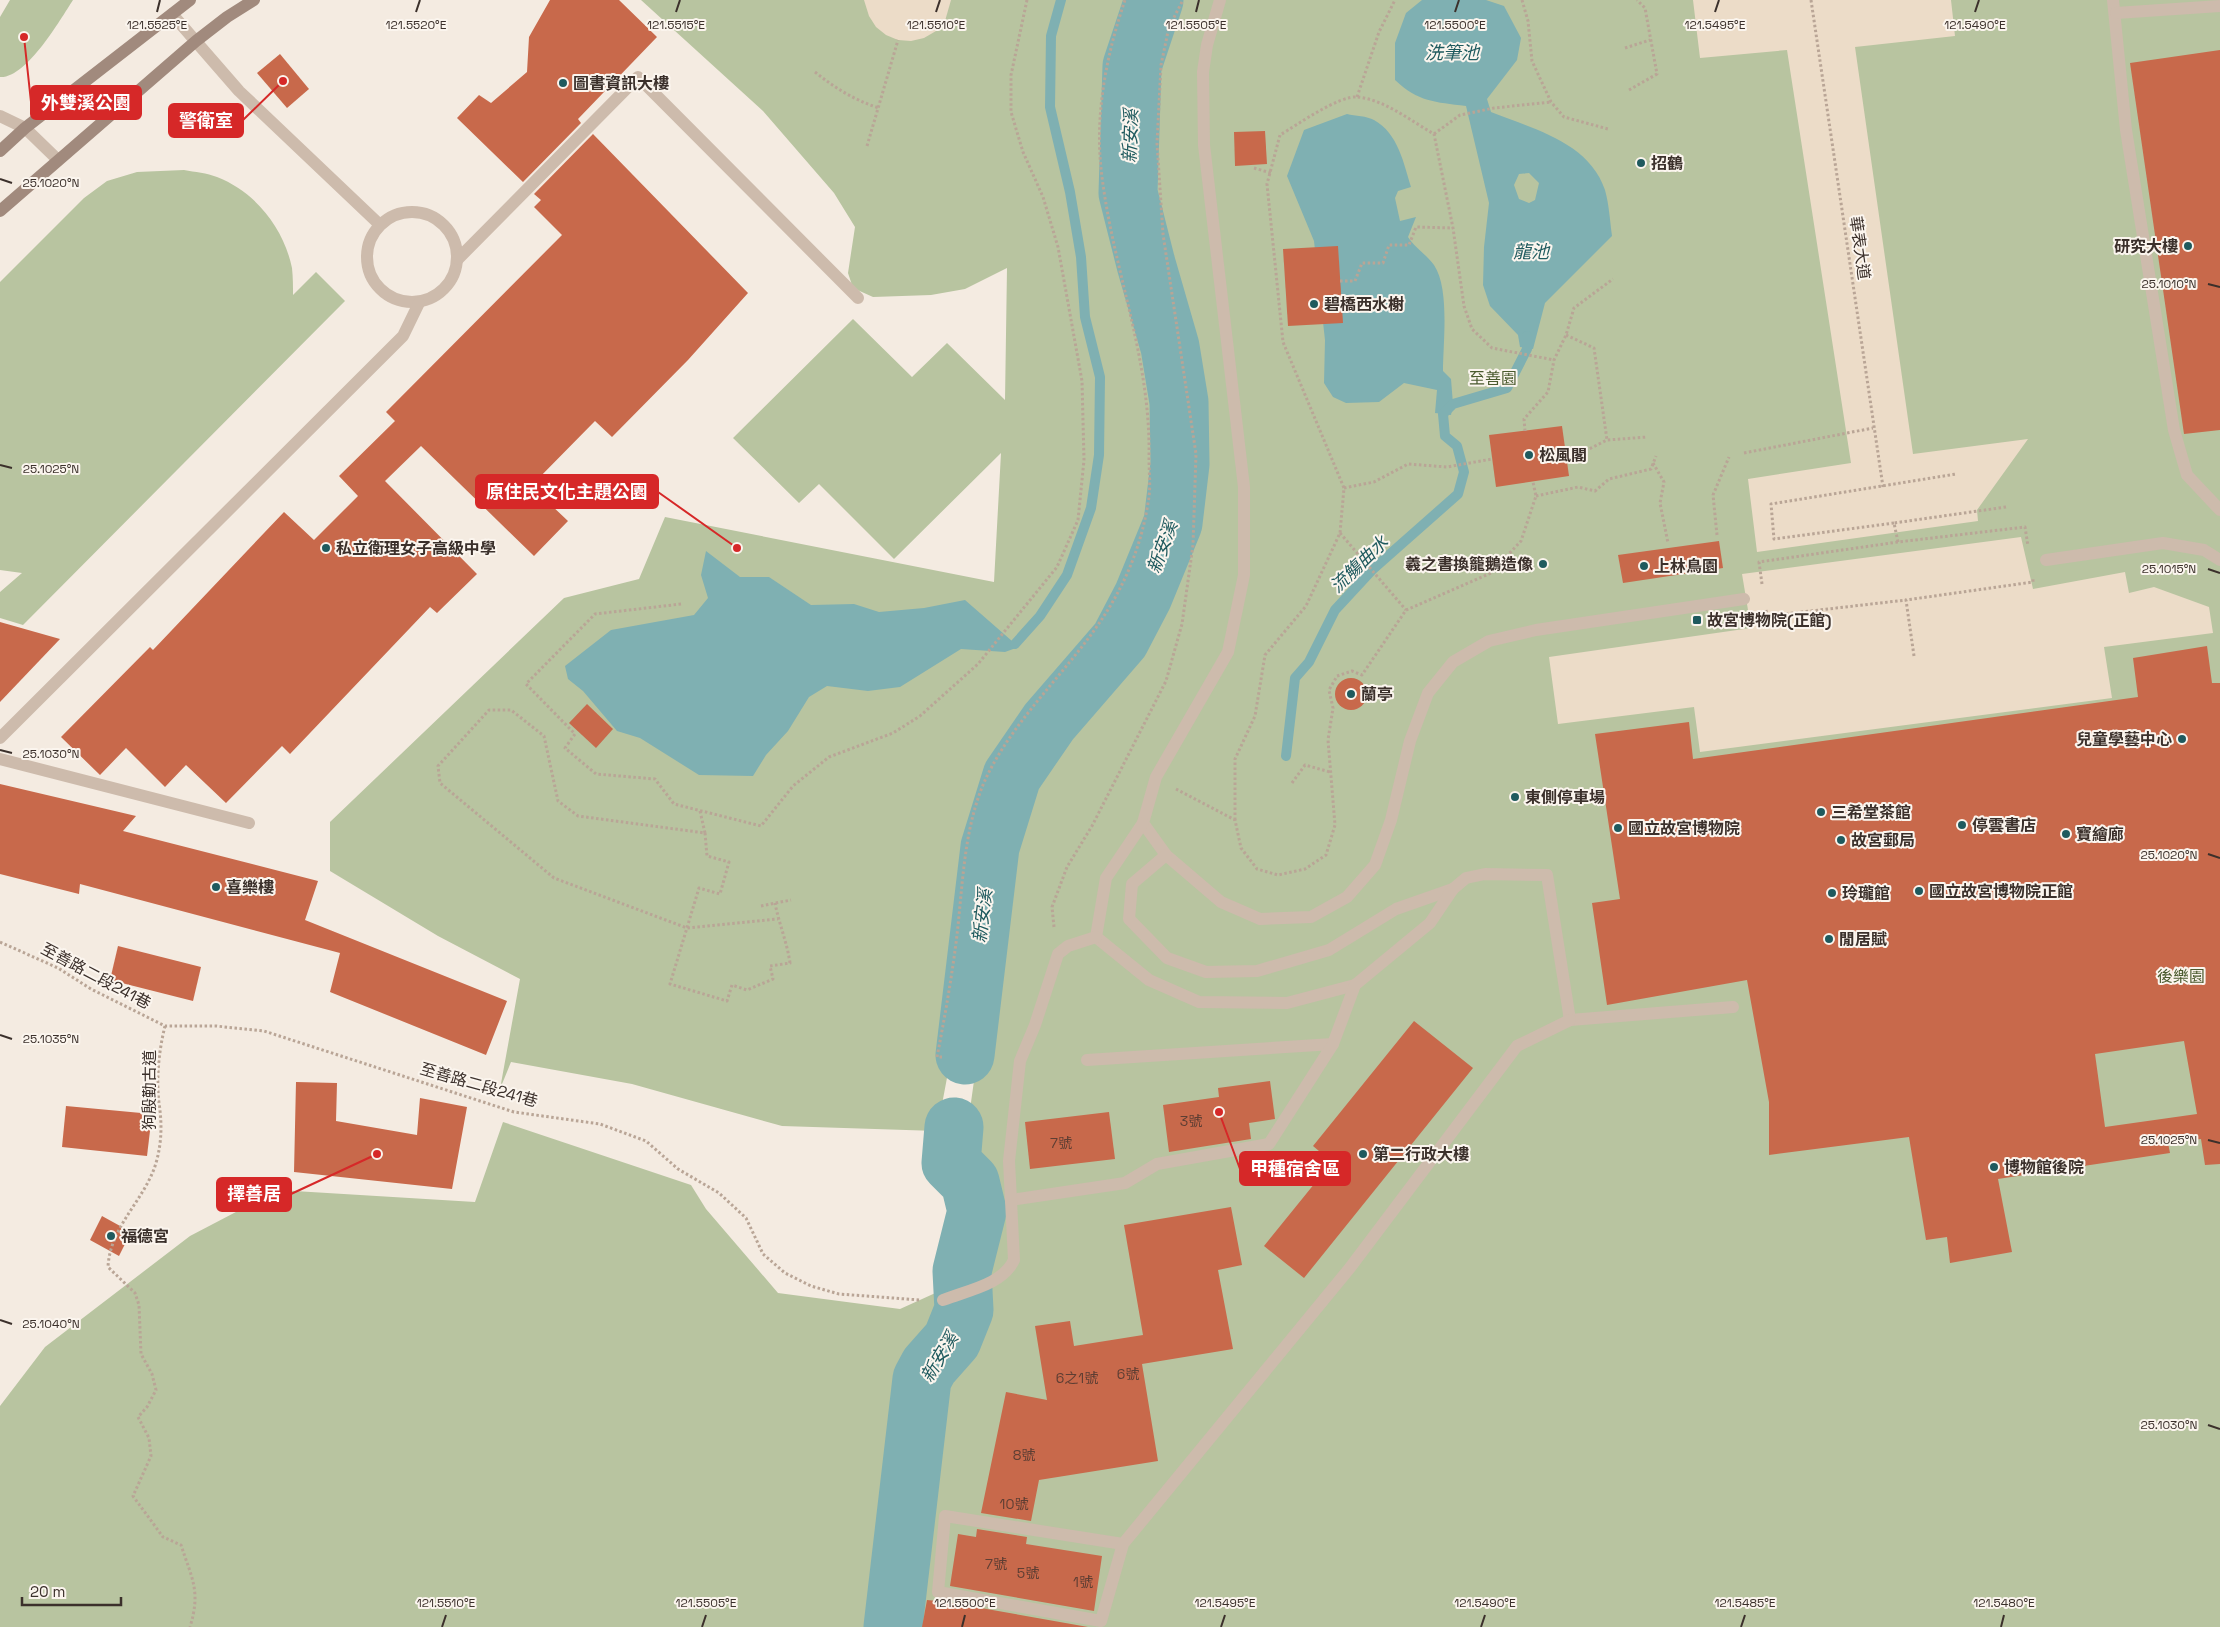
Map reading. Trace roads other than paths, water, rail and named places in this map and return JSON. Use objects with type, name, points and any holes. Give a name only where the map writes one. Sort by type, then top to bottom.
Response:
[{"type":"street","points":[[0,151],[25,128],[190,0]]},
{"type":"street","points":[[0,211],[196,41],[254,0]]},
{"type":"lane","points":[[1096,937],[1106,878],[1143,823],[1156,777],[1228,652],[1244,575],[1244,487],[1204,145],[1203,72],[1207,45],[1220,0]]},
{"type":"lane","points":[[2113,0],[2116,13],[2126,130],[2174,430],[2186,475],[2220,510]]},
{"type":"lane","points":[[2116,13],[2220,6]]},
{"type":"lane","points":[[172,14],[239,91],[378,224]]},
{"type":"lane","points":[[458,259],[638,77],[858,298]]},
{"type":"lane","points":[[0,116],[25,128],[58,160]]},
{"type":"lane","points":[[410,212],[426,214],[439,220],[450,231],[456,244],[458,259],[454,274],[447,287],[419,303],[392,297],[380,288],[371,276],[367,262],[368,247],[378,224],[396,215],[410,212]]},
{"type":"lane","points":[[0,738],[403,336],[419,303]]},
{"type":"lane","points":[[2046,560],[2163,543],[2204,550],[2220,560]]},
{"type":"lane","points":[[1143,823],[1166,855],[1221,902],[1260,919],[1311,917],[1347,897],[1375,866],[1391,820],[1410,740],[1428,693],[1453,662],[1489,641],[1536,630],[1744,599]]},
{"type":"lane","points":[[0,759],[250,823]]},
{"type":"lane","points":[[1166,855],[1132,884],[1129,919],[1167,958],[1206,972],[1257,971],[1329,950],[1396,909],[1453,889]]},
{"type":"lane","points":[[1096,937],[1149,980],[1199,1002],[1287,1004],[1355,985],[1430,923],[1453,889],[1466,878],[1485,874],[1547,875],[1570,1020]]},
{"type":"lane","points":[[943,1300],[1001,1276],[1010,1268],[1014,1260],[1009,1161],[1020,1060],[1058,954],[1068,946],[1096,937]]},
{"type":"lane","points":[[1011,1200],[1124,1183],[1157,1164],[1270,1144],[1333,1044],[1355,985]]},
{"type":"lane","points":[[1123,1544],[945,1516],[938,1592],[1101,1620],[1123,1544],[1349,1270],[1517,1046],[1570,1020],[1733,1008]]},
{"type":"lane","points":[[1087,1060],[1333,1044]]},
{"type":"water","name":"龍池","points":[[1422,0],[1486,0],[1504,6],[1521,38],[1517,60],[1487,99],[1491,112],[1541,131],[1573,149],[1586,160],[1597,174],[1605,190],[1612,236],[1545,303],[1533,349],[1520,347],[1518,335],[1490,306],[1483,285],[1484,247],[1489,203],[1466,106],[1436,102],[1419,97],[1395,80],[1395,43],[1406,13]],"holes":[[[1529,173],[1539,183],[1535,200],[1529,203],[1519,199],[1514,185],[1519,174]]]},
{"type":"water","points":[[1347,114],[1374,120],[1382,126],[1389,133],[1403,159],[1411,187],[1398,191],[1395,198],[1400,221],[1416,217],[1408,237],[1434,265],[1439,275],[1444,302],[1443,371],[1451,379],[1453,404],[1451,415],[1435,413],[1437,390],[1404,383],[1379,402],[1346,403],[1333,397],[1324,383],[1325,340],[1314,241],[1287,176],[1304,130]]},
{"type":"water","points":[[706,551],[740,577],[769,577],[811,605],[854,604],[879,612],[924,608],[965,600],[1019,647],[1005,652],[961,649],[900,687],[868,691],[827,686],[809,697],[788,731],[766,755],[753,776],[699,775],[640,738],[617,731],[583,691],[568,679],[565,666],[611,630],[694,615],[708,598],[701,575]]},
{"type":"waterway","points":[[1015,644],[1040,616],[1067,575],[1091,508],[1099,455],[1100,377],[1085,317],[1081,257],[1070,192],[1050,107],[1051,36],[1061,0]]},
{"type":"waterway","name":"新安溪","points":[[965,1055],[990,847],[1012,776],[1049,722],[1120,640],[1143,596],[1173,523],[1180,464],[1179,402],[1170,347],[1128,193],[1132,66],[1154,0]]},
{"type":"waterway","name":"流觴曲水","points":[[1286,756],[1295,678],[1309,662],[1335,610],[1372,570],[1458,494],[1464,472],[1457,446],[1445,436],[1443,414],[1453,404],[1507,388],[1527,349],[1527,336]]},
{"type":"waterway","name":"新安溪","points":[[893,1627],[922,1379],[929,1366],[952,1340],[964,1310],[962,1271],[977,1211],[970,1182],[951,1163],[954,1127]]},
{"type":"place","name":"外雙溪公園","points":[[24,37]]},
{"type":"place","name":"警衛室","points":[[283,81]]},
{"type":"place","name":"圖書資訊大樓","points":[[563,83]]},
{"type":"place","name":"招鶴","points":[[1641,163]]},
{"type":"place","name":"研究大樓","points":[[2188,246]]},
{"type":"place","name":"碧橋西水榭","points":[[1314,304]]},
{"type":"place","name":"松風閣","points":[[1529,455]]},
{"type":"place","name":"私立衛理女子高級中學","points":[[326,548]]},
{"type":"place","name":"原住民文化主題公園","points":[[737,548]]},
{"type":"place","name":"羲之書換籠鵝造像","points":[[1543,564]]},
{"type":"place","name":"上林鳥園","points":[[1644,566]]},
{"type":"place","name":"故宮博物院(正館)","points":[[1697,620]]},
{"type":"place","name":"蘭亭","points":[[1351,694]]},
{"type":"place","name":"兒童學藝中心","points":[[2182,739]]},
{"type":"place","name":"東側停車場","points":[[1515,797]]},
{"type":"place","name":"三希堂茶館","points":[[1821,812]]},
{"type":"place","name":"停雲書店","points":[[1962,825]]},
{"type":"place","name":"國立故宮博物院","points":[[1618,828]]},
{"type":"place","name":"寶繪廊","points":[[2066,834]]},
{"type":"place","name":"故宮郵局","points":[[1841,840]]},
{"type":"place","name":"喜樂樓","points":[[216,887]]},
{"type":"place","name":"國立故宮博物院正館","points":[[1919,891]]},
{"type":"place","name":"玲瓏館","points":[[1832,893]]},
{"type":"place","name":"閒居賦","points":[[1829,939]]},
{"type":"place","name":"甲種宿舍區","points":[[1219,1112]]},
{"type":"place","name":"擇善居","points":[[377,1154]]},
{"type":"place","name":"第二行政大樓","points":[[1363,1154]]},
{"type":"place","name":"博物館後院","points":[[1994,1167]]},
{"type":"place","name":"福德宮","points":[[111,1236]]},
{"type":"water label","name":"洗筆池","points":[[1452,52]]},
{"type":"park label","name":"至善園","points":[[1493,378]]},
{"type":"park label","name":"後樂園","points":[[2181,976]]}]
